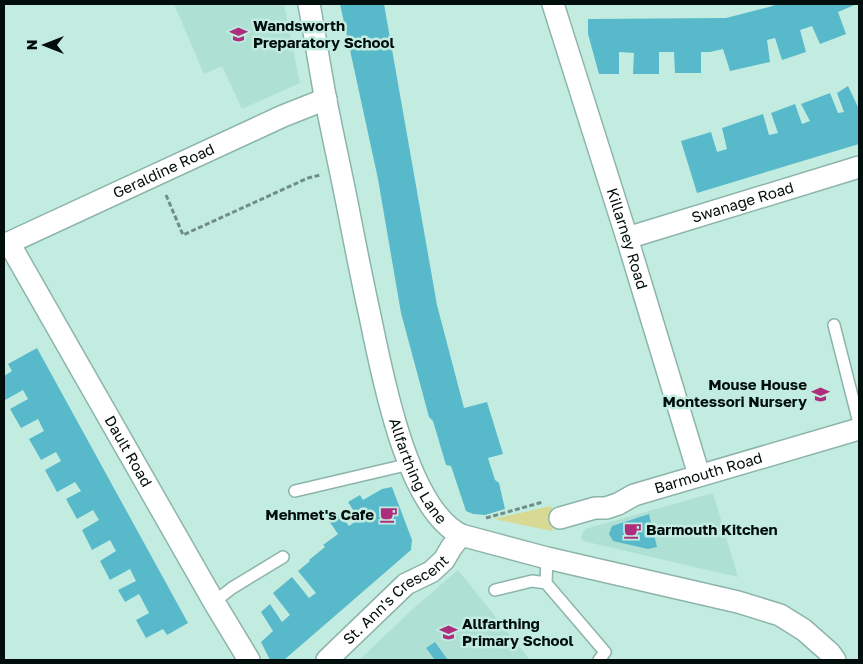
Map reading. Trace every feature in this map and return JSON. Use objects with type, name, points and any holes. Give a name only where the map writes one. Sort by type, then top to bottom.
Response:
[{"type":"street","name":"Allfarthing Lane","points":[[309,4],[326,99],[386,391],[410,464],[421,490],[433,508],[452,530],[461,535],[547,558],[738,602],[780,615],[804,630],[830,653],[835,660]]},
{"type":"street","name":"Killarney Road","points":[[553,4],[699,475]]},
{"type":"street","name":"Geraldine Road","points":[[6,244],[283,116],[326,99]]},
{"type":"street","name":"Swanage Road","points":[[626,238],[859,167]]},
{"type":"street","name":"Dault Road","points":[[6,244],[248,660]]},
{"type":"street","name":"Barmouth Road","points":[[554,510],[606,508],[634,495],[859,429]]},
{"type":"street","name":"St. Ann's Crescent","points":[[327,660],[406,584],[431,572],[444,560],[461,535]]},
{"type":"lane","points":[[834,325],[859,423]]},
{"type":"lane","points":[[295,491],[410,464]]},
{"type":"lane","points":[[214,602],[232,588],[283,557]]},
{"type":"lane","points":[[546,584],[547,558]]},
{"type":"lane","points":[[495,590],[532,582],[546,584],[605,652],[599,660]]},
{"type":"path","points":[[144,180],[162,187],[183,235],[308,178],[341,172]]},
{"type":"path","points":[[478,520],[554,510]]},
{"type":"shaded area","name":"Wandsworth Preparatory School","points":[[174,4],[284,4],[300,83],[242,109],[222,66],[204,74]]},
{"type":"shaded area","points":[[713,493],[738,577],[583,541],[581,537],[585,529]]},
{"type":"shaded area","name":"Allfarthing Primary School","points":[[458,570],[530,660],[359,660],[415,607]]},
{"type":"green space","points":[[551,506],[556,520],[552,531],[494,519]]},
{"type":"building","points":[[340,4],[384,4],[437,305],[464,408],[487,402],[503,454],[488,458],[495,480],[499,483],[505,509],[485,515],[466,511],[451,466],[446,465],[433,421],[429,417],[401,313],[378,179]]},
{"type":"building","points":[[778,4],[857,4],[838,12],[846,34],[820,44],[812,26],[800,30],[806,52],[782,60],[775,38],[767,40],[770,62],[730,71],[723,49],[701,52],[701,73],[675,73],[674,52],[659,52],[659,74],[633,74],[634,53],[619,52],[619,74],[599,74],[588,34],[588,19],[726,18]]},
{"type":"building","points":[[848,86],[859,109],[859,144],[697,193],[681,141],[711,132],[717,152],[727,149],[722,128],[763,114],[769,135],[778,133],[771,113],[795,104],[802,124],[810,121],[801,104],[830,93],[838,113],[844,112],[837,93]]},
{"type":"building","points":[[37,348],[188,623],[167,635],[163,629],[146,638],[136,620],[149,613],[139,594],[125,602],[118,590],[136,581],[130,569],[110,580],[100,561],[116,551],[110,540],[92,550],[82,530],[99,520],[93,510],[77,519],[66,499],[81,491],[75,482],[57,492],[45,470],[61,461],[56,452],[41,460],[29,439],[44,431],[38,419],[21,428],[10,409],[28,399],[23,390],[5,400],[4,398],[4,376],[12,371],[8,364]]},
{"type":"building","points":[[392,487],[412,540],[411,550],[284,660],[270,660],[261,642],[273,631],[261,612],[270,604],[282,622],[290,615],[273,593],[292,577],[309,598],[316,593],[298,571],[325,547],[323,545],[338,534],[329,521],[340,514],[349,526],[359,519],[348,502],[360,495],[363,500],[382,489]]},
{"type":"building","name":"Barmouth Kitchen","points":[[649,514],[657,547],[648,549],[613,541],[609,534],[612,526]]},
{"type":"building","points":[[435,642],[448,660],[435,660],[426,648]]},
{"type":"place","name":"Wandsworth Preparatory School","points":[[239,35]]},
{"type":"place","name":"Mouse House Montessori Nursery","points":[[821,394]]},
{"type":"place","name":"Mehmet's Cafe","points":[[388,515]]},
{"type":"place","name":"Barmouth Kitchen","points":[[632,530]]},
{"type":"place","name":"Allfarthing Primary School","points":[[448,633]]}]
